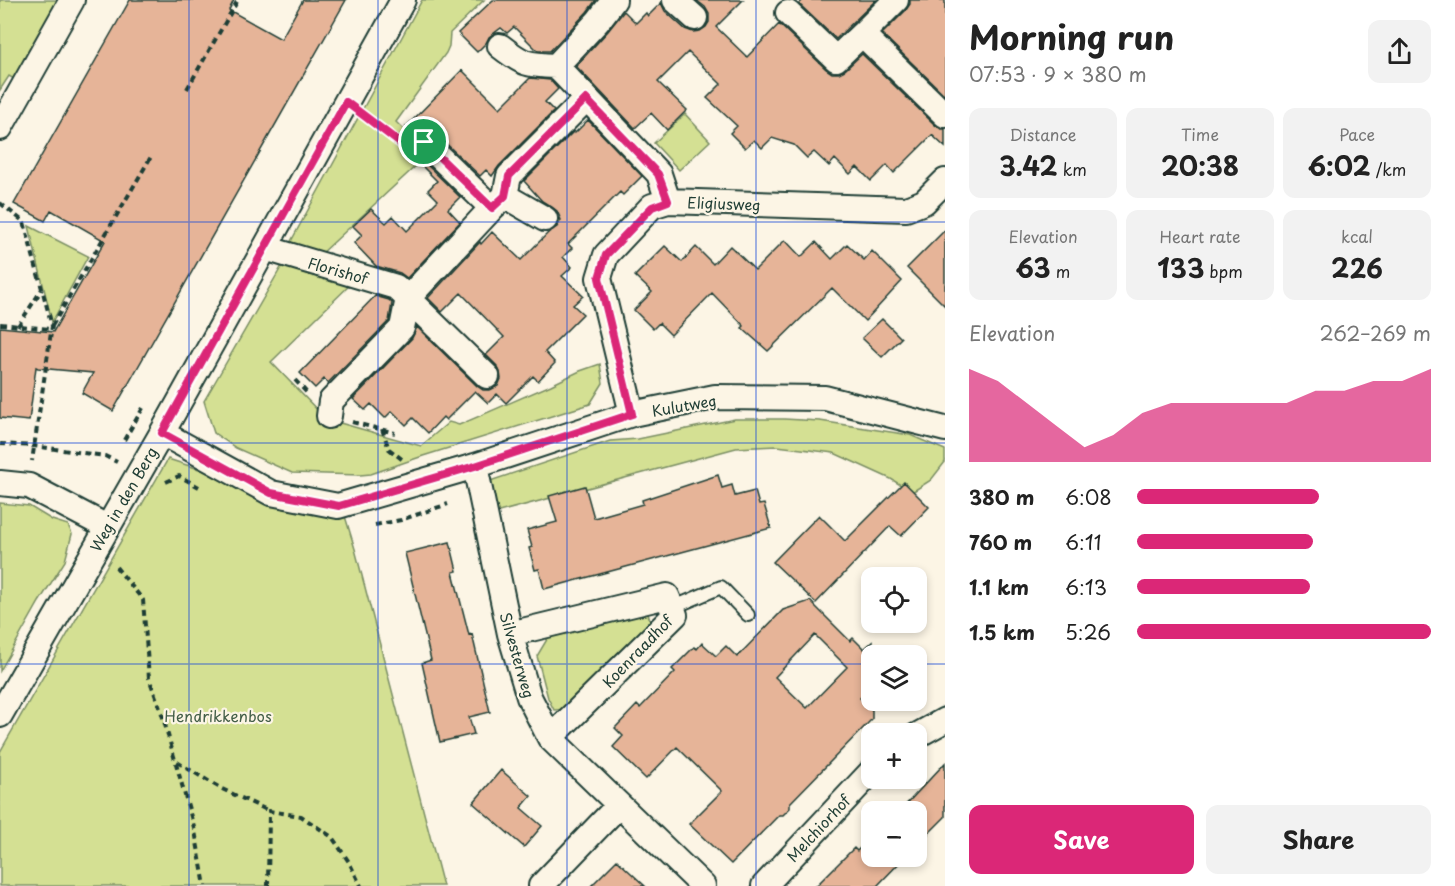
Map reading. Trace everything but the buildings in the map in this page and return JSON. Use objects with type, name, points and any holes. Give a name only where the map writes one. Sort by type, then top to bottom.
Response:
[{"type":"street","points":[[0,129],[72,0]]},
{"type":"street","name":"Weg in den Berg","points":[[0,715],[162,433],[404,0]]},
{"type":"street","points":[[556,66],[598,21],[614,0]]},
{"type":"street","points":[[675,0],[695,18]]},
{"type":"street","points":[[788,13],[836,59],[896,0]]},
{"type":"street","points":[[862,34],[945,115]]},
{"type":"street","points":[[500,46],[519,61],[533,65],[556,66],[658,174],[668,201]]},
{"type":"street","points":[[329,416],[331,401],[402,328],[408,298],[498,202],[509,176],[586,99]]},
{"type":"street","points":[[424,142],[498,202],[545,219]]},
{"type":"street","name":"Eligiusweg","points":[[632,414],[599,278],[606,255],[652,207],[668,201],[906,209],[924,202],[945,181]]},
{"type":"street","name":"Florishof","points":[[265,248],[396,287],[487,376]]},
{"type":"street","name":"Kulutweg","points":[[162,433],[271,493],[339,506],[475,466],[632,414],[715,397],[825,398],[945,429]]},
{"type":"street","name":"Silvesterweg","points":[[475,466],[510,634],[529,697],[550,738],[703,886]]},
{"type":"street","points":[[0,483],[29,486],[107,527]]},
{"type":"street","name":"Koenraadhof","points":[[510,634],[667,596],[675,615],[550,738]]},
{"type":"street","points":[[927,730],[945,720]]},
{"type":"street","name":"Melchiorhof","points":[[764,886],[861,783]]},
{"type":"street","points":[[541,886],[619,805]]},
{"type":"lane","points":[[672,608],[721,587],[748,615]]},
{"type":"path","points":[[188,88],[238,0]]},
{"type":"path","points":[[346,102],[408,149],[417,150],[424,142]]},
{"type":"path","points":[[51,328],[152,154]]},
{"type":"path","points":[[0,203],[24,222],[51,328],[29,486]]},
{"type":"path","points":[[18,326],[42,289]]},
{"type":"path","points":[[0,324],[51,328]]},
{"type":"path","points":[[382,429],[389,449],[427,480]]},
{"type":"path","points":[[0,444],[105,456],[138,473]]},
{"type":"path","points":[[115,565],[143,600],[148,678],[176,761],[195,831],[205,886]]},
{"type":"path","points":[[176,761],[220,788],[269,812],[301,816],[332,837],[349,862],[361,886]]},
{"type":"path","points":[[268,886],[269,812]]},
{"type":"green space","points":[[0,0],[62,0],[14,79],[9,76],[0,90]]},
{"type":"green space","points":[[422,0],[484,0],[450,33],[446,53],[396,122],[426,152],[419,163],[320,255],[289,245]]},
{"type":"green space","points":[[685,114],[710,141],[679,170],[654,143]]},
{"type":"green space","points":[[29,226],[88,256],[52,322]]},
{"type":"green space","points":[[283,264],[353,282],[271,362],[326,419],[421,446],[449,422],[459,425],[600,364],[603,383],[590,404],[371,474],[292,473],[236,448],[214,433],[204,401]]},
{"type":"green space","points":[[735,419],[820,421],[910,435],[945,450],[945,462],[931,480],[912,492],[891,479],[834,453],[777,446],[736,448],[495,513],[487,482],[610,441],[638,439]]},
{"type":"green space","name":"Hendrikkenbos","points":[[168,459],[345,516],[443,886],[0,886],[0,752]]},
{"type":"green space","points":[[0,503],[29,506],[52,520],[68,525],[72,534],[65,561],[0,671]]},
{"type":"green space","points":[[647,610],[651,624],[569,709],[554,710],[548,698],[537,656],[549,636]]},
{"type":"route","points":[[586,99],[658,174],[668,201],[652,207],[606,255],[599,278],[632,414],[475,466],[339,506],[271,493],[162,433],[346,102],[408,149],[417,150],[424,142],[492,208],[505,196],[509,176],[586,99]]}]
